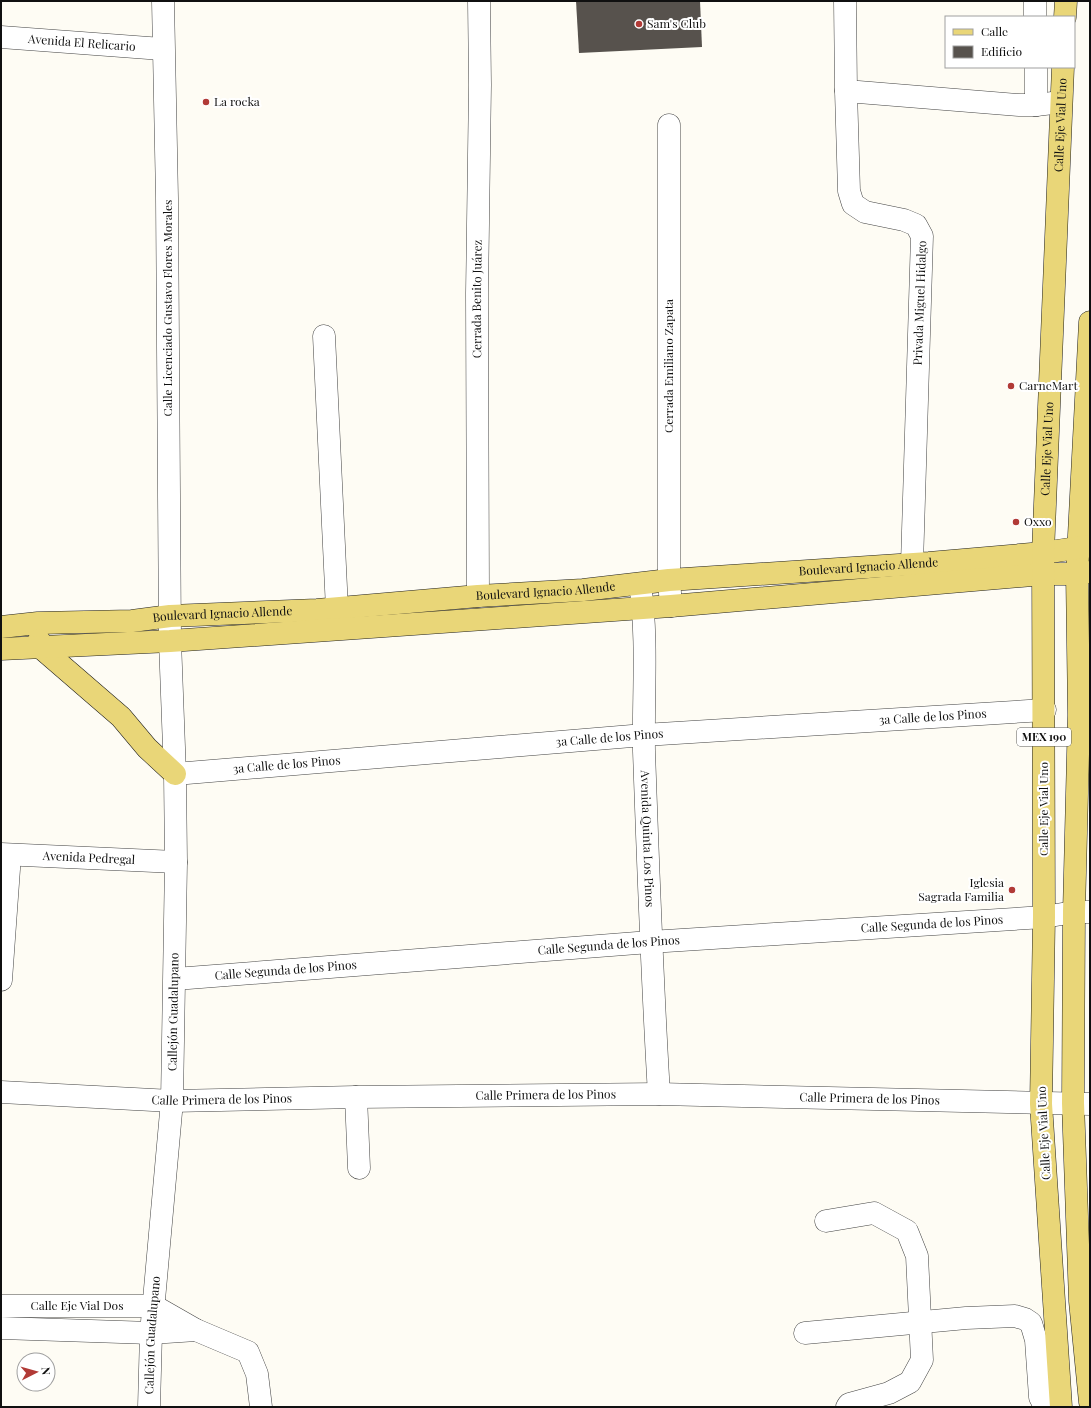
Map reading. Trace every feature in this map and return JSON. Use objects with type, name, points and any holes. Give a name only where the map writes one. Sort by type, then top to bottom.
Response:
[{"type":"main road","points":[[1065,16],[1066,1]]},
{"type":"main road","name":"Calle Eje Vial Uno","points":[[1061,1407],[1041,1104],[1044,917],[1044,564],[1063,68]]},
{"type":"main road","points":[[1090,322],[1084,547],[1085,715],[1082,912],[1080,1301],[1090,1402]]},
{"type":"main road","name":"Boulevard Ignacio Allende","points":[[1,649],[170,641],[643,606],[671,606],[1044,564],[1084,547]]},
{"type":"main road","name":"Boulevard Ignacio Allende","points":[[1,627],[38,623],[132,621],[170,616],[337,609],[478,596],[583,590],[669,580],[912,564],[1044,564],[1084,573]]},
{"type":"main road","points":[[38,623],[40,647],[121,717],[147,748],[175,774]]},
{"type":"street","name":"Calle Licenciado Gustavo Flores Morales","points":[[163,1],[162,49],[167,198],[170,616]]},
{"type":"street","name":"Cerrada Benito Juárez","points":[[478,596],[477,293],[480,85],[479,1]]},
{"type":"street","points":[[845,1],[846,91],[932,99],[1036,105],[1061,102]]},
{"type":"street","points":[[1035,1],[1035,16]]},
{"type":"street","name":"Avenida El Relicario","points":[[1,37],[162,49]]},
{"type":"street","points":[[1036,68],[1036,105]]},
{"type":"street","name":"Privada Miguel Hidalgo","points":[[846,91],[849,191],[854,204],[865,212],[916,224],[922,236],[912,564]]},
{"type":"street","name":"Cerrada Emiliano Zapata","points":[[669,125],[669,580],[671,606]]},
{"type":"street","points":[[324,336],[337,609]]},
{"type":"street","name":"Avenida Quinta Los Pinos","points":[[640,584],[643,606],[644,735],[650,942],[659,1094]]},
{"type":"street","name":"Callejón Guadalupano","points":[[149,1407],[151,1333],[172,1101],[176,862],[170,616]]},
{"type":"street","name":"3a Calle de los Pinos","points":[[175,774],[644,735],[1044,710]]},
{"type":"street","points":[[1,980],[6,854]]},
{"type":"street","name":"Avenida Pedregal","points":[[6,854],[176,862]]},
{"type":"street","name":"Calle Segunda de los Pinos","points":[[175,979],[650,942],[1044,917],[1082,912]]},
{"type":"street","name":"Calle Primera de los Pinos","points":[[1,1092],[172,1101],[356,1097],[659,1094],[1082,1104]]},
{"type":"street","points":[[356,1097],[359,1168]]},
{"type":"street","points":[[826,1221],[874,1213],[907,1231],[917,1256],[922,1360],[910,1382],[889,1393],[849,1404],[847,1407]]},
{"type":"street","name":"Calle Eje Vial Dos","points":[[1,1306],[154,1306]]},
{"type":"street","points":[[154,1306],[196,1330],[248,1352],[257,1374],[261,1407]]},
{"type":"street","points":[[805,1333],[920,1322],[1008,1316],[1025,1319],[1031,1323],[1036,1340],[1040,1397],[1045,1407]]},
{"type":"street","name":"Calle Eje Vial Dos","points":[[1,1328],[151,1333],[196,1330]]},
{"type":"building","name":"Sam's Club","points":[[576,1],[700,1],[702,47],[579,53]]},
{"type":"place","name":"Sam's Club","points":[[639,24]]},
{"type":"place","name":"La rocka","points":[[206,102]]},
{"type":"place","name":"CarneMart","points":[[1011,386]]},
{"type":"place","name":"Oxxo","points":[[1016,522]]},
{"type":"place","name":"Iglesia Sagrada Familia","points":[[1012,890]]}]
